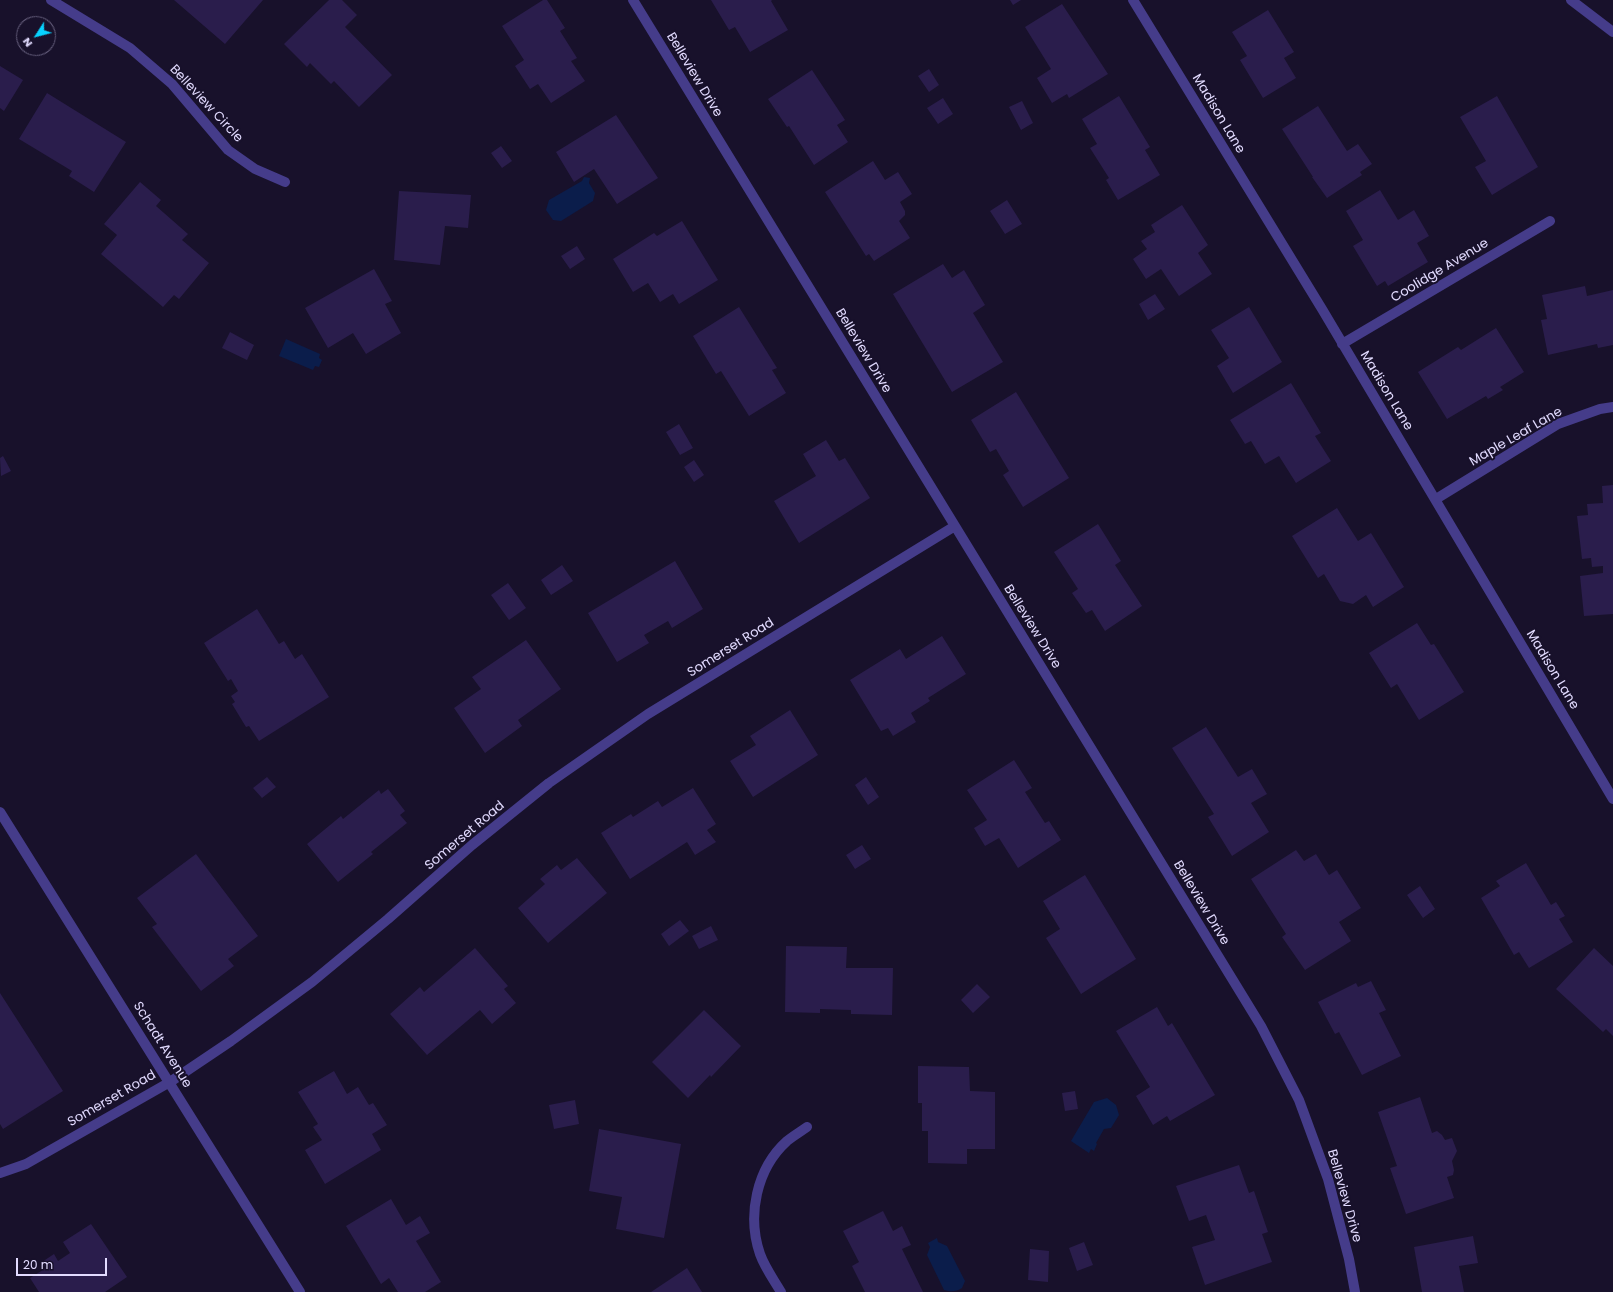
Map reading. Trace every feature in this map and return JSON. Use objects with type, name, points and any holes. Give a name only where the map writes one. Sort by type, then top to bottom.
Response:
[{"type":"street","name":"Belleview Circle","points":[[51,0],[130,48],[172,84],[228,150],[255,168],[285,182]]},
{"type":"street","name":"Belleview Drive","points":[[633,0],[1261,1026],[1299,1100],[1328,1179],[1349,1259],[1355,1292]]},
{"type":"street","name":"Madison Lane","points":[[1133,0],[1436,500],[1613,799]]},
{"type":"street","points":[[1572,0],[1613,32]]},
{"type":"street","name":"Coolidge Avenue","points":[[1342,344],[1550,221]]},
{"type":"street","name":"Maple Leaf Lane","points":[[1436,500],[1558,424],[1600,409],[1613,407]]},
{"type":"street","name":"Somerset Road","points":[[0,1173],[26,1164],[170,1082],[231,1041],[312,982],[388,919],[472,845],[550,783],[648,714],[955,526]]},
{"type":"street","name":"Schadt Avenue","points":[[0,812],[300,1292]]},
{"type":"street","points":[[781,1292],[760,1254],[753,1223],[757,1191],[768,1164],[786,1142],[806,1127]]},
{"type":"water","points":[[584,177],[590,178],[589,183],[595,193],[593,201],[561,221],[553,220],[546,210],[549,200],[582,181]]},
{"type":"water","points":[[286,339],[320,354],[319,358],[322,360],[319,367],[315,366],[313,370],[279,356]]},
{"type":"water","points":[[1107,1098],[1116,1105],[1119,1115],[1111,1128],[1104,1129],[1096,1143],[1097,1144],[1094,1151],[1091,1149],[1089,1153],[1071,1141],[1094,1102]]},
{"type":"water","points":[[937,1238],[938,1242],[947,1246],[965,1281],[962,1288],[958,1290],[944,1290],[927,1255],[930,1247],[928,1243]]},
{"type":"building","points":[[174,0],[263,0],[225,44]]},
{"type":"building","points":[[329,0],[342,0],[357,15],[345,27],[392,75],[359,107],[334,81],[331,84],[310,63],[307,67],[284,44]]},
{"type":"building","points":[[543,0],[547,0],[565,28],[560,31],[577,58],[571,61],[585,81],[551,103],[538,84],[530,89],[515,66],[524,60],[502,26]]},
{"type":"building","points":[[711,0],[772,0],[771,1],[788,30],[750,52],[735,27],[729,30]]},
{"type":"building","points":[[1010,0],[1021,0],[1013,5]]},
{"type":"building","points":[[1062,4],[1108,74],[1069,98],[1067,94],[1052,103],[1037,78],[1051,69],[1025,27]]},
{"type":"building","points":[[1268,10],[1294,52],[1284,58],[1296,78],[1263,98],[1240,60],[1247,56],[1232,32]]},
{"type":"building","points":[[0,66],[23,80],[4,111],[0,108]]},
{"type":"building","points":[[929,69],[939,85],[929,92],[918,76]]},
{"type":"building","points":[[812,70],[845,120],[837,125],[848,142],[814,165],[789,126],[787,127],[768,99]]},
{"type":"building","points":[[47,93],[126,142],[94,192],[69,176],[72,171],[19,139]]},
{"type":"building","points":[[1119,96],[1150,147],[1145,150],[1160,175],[1118,200],[1106,180],[1109,178],[1090,148],[1097,144],[1082,119]]},
{"type":"building","points":[[1497,96],[1538,167],[1492,195],[1475,167],[1486,161],[1460,117]]},
{"type":"building","points":[[943,98],[953,114],[938,124],[927,108]]},
{"type":"building","points":[[1022,101],[1033,123],[1021,130],[1009,107]]},
{"type":"building","points":[[1318,106],[1347,151],[1358,144],[1372,164],[1360,172],[1362,175],[1327,198],[1282,129]]},
{"type":"building","points":[[616,115],[658,178],[617,204],[594,169],[574,182],[556,152]]},
{"type":"building","points":[[501,146],[512,161],[502,168],[491,153]]},
{"type":"building","points":[[873,161],[885,180],[898,172],[912,194],[900,202],[905,211],[905,215],[899,221],[910,238],[874,261],[869,254],[866,256],[825,192]]},
{"type":"building","points":[[140,182],[161,200],[156,206],[188,234],[182,240],[209,263],[179,299],[174,295],[163,307],[101,254],[117,235],[104,224]]},
{"type":"building","points":[[1380,190],[1398,220],[1414,210],[1429,236],[1417,243],[1428,262],[1388,286],[1385,281],[1377,286],[1353,246],[1363,240],[1346,211]]},
{"type":"building","points":[[399,191],[471,195],[468,228],[445,226],[440,265],[394,260]]},
{"type":"building","points":[[1007,200],[1022,224],[1005,234],[990,211]]},
{"type":"building","points":[[1182,205],[1208,245],[1198,253],[1212,274],[1179,296],[1161,269],[1146,279],[1133,259],[1147,249],[1141,241],[1155,232],[1151,225]]},
{"type":"building","points":[[682,221],[718,280],[679,304],[673,294],[660,302],[648,283],[633,292],[613,259],[654,233],[657,236]]},
{"type":"building","points":[[577,246],[585,259],[570,269],[561,256]]},
{"type":"building","points":[[943,264],[952,278],[964,270],[985,305],[973,313],[1003,362],[952,392],[893,294]]},
{"type":"building","points":[[374,269],[392,301],[385,304],[401,333],[366,354],[353,333],[328,348],[305,308]]},
{"type":"building","points":[[1585,286],[1587,296],[1613,290],[1613,345],[1598,348],[1597,344],[1548,355],[1541,320],[1547,319],[1542,295]]},
{"type":"building","points":[[1155,294],[1165,309],[1148,320],[1139,304]]},
{"type":"building","points":[[739,307],[777,368],[772,370],[786,393],[749,416],[721,371],[716,374],[693,336]]},
{"type":"building","points":[[1249,307],[1282,362],[1233,393],[1217,366],[1229,358],[1211,330]]},
{"type":"building","points":[[1496,328],[1524,372],[1500,387],[1503,390],[1488,399],[1486,396],[1447,419],[1418,372],[1458,347],[1461,350]]},
{"type":"building","points":[[230,332],[254,345],[247,360],[222,348]]},
{"type":"building","points":[[1291,383],[1321,433],[1315,436],[1331,461],[1296,483],[1279,456],[1265,464],[1251,441],[1245,444],[1230,420]]},
{"type":"building","points":[[1016,392],[1069,478],[1023,507],[1003,475],[1009,471],[996,449],[990,452],[971,420]]},
{"type":"building","points":[[679,424],[693,448],[680,455],[666,432]]},
{"type":"building","points":[[826,440],[839,461],[845,458],[870,498],[799,543],[774,501],[816,476],[803,454]]},
{"type":"building","points":[[3,456],[11,471],[1,476],[0,458]]},
{"type":"building","points":[[694,460],[704,475],[694,482],[684,467]]},
{"type":"building","points":[[1613,485],[1613,614],[1584,616],[1580,576],[1603,573],[1603,566],[1592,567],[1591,558],[1582,559],[1577,516],[1588,515],[1587,504],[1603,503],[1602,486]]},
{"type":"building","points":[[1337,508],[1358,541],[1371,533],[1404,587],[1373,607],[1366,595],[1353,604],[1340,601],[1324,574],[1318,578],[1292,536]]},
{"type":"building","points":[[1098,524],[1121,561],[1115,565],[1142,606],[1105,631],[1092,610],[1086,613],[1072,593],[1078,589],[1054,552]]},
{"type":"building","points":[[675,561],[703,609],[672,628],[668,621],[644,635],[649,643],[617,662],[588,613]]},
{"type":"building","points":[[562,565],[573,581],[551,595],[541,580]]},
{"type":"building","points":[[508,583],[526,608],[509,620],[491,595]]},
{"type":"building","points":[[257,609],[279,644],[284,641],[295,659],[302,654],[329,697],[259,741],[249,726],[246,727],[232,704],[235,702],[231,696],[238,691],[231,679],[228,681],[204,643]]},
{"type":"building","points":[[1417,623],[1431,645],[1434,644],[1464,692],[1419,720],[1397,684],[1391,688],[1369,653]]},
{"type":"building","points":[[942,636],[966,674],[928,698],[930,701],[911,713],[916,722],[893,736],[888,728],[881,731],[850,680],[900,649],[906,659]]},
{"type":"building","points":[[526,640],[561,689],[518,720],[522,726],[485,753],[454,708],[481,689],[472,677]]},
{"type":"building","points":[[790,710],[818,755],[753,797],[730,761],[756,745],[750,736]]},
{"type":"building","points":[[1206,727],[1238,777],[1252,769],[1267,794],[1251,803],[1269,832],[1232,856],[1208,817],[1214,814],[1172,748]]},
{"type":"building","points":[[1014,760],[1032,788],[1025,792],[1045,823],[1049,821],[1061,840],[1018,868],[999,838],[985,846],[974,828],[987,820],[967,790]]},
{"type":"building","points":[[267,777],[276,787],[262,798],[253,788]]},
{"type":"building","points":[[866,777],[879,797],[868,805],[855,785]]},
{"type":"building","points":[[693,788],[716,824],[707,830],[716,842],[695,855],[687,842],[630,879],[601,833],[631,814],[633,817],[658,801],[662,807]]},
{"type":"building","points":[[388,789],[405,811],[400,815],[407,823],[371,852],[373,854],[338,882],[307,844],[341,816],[343,819],[379,790],[381,794]]},
{"type":"building","points":[[862,845],[871,859],[855,869],[846,855]]},
{"type":"building","points":[[1296,850],[1304,861],[1316,854],[1329,875],[1337,870],[1361,908],[1339,922],[1351,941],[1305,970],[1282,937],[1286,934],[1251,879]]},
{"type":"building","points":[[196,854],[258,936],[228,959],[234,966],[201,991],[152,927],[157,924],[137,898]]},
{"type":"building","points":[[577,858],[607,893],[548,943],[518,908],[545,884],[540,879],[557,865],[561,870]]},
{"type":"building","points":[[1526,863],[1551,905],[1556,902],[1565,916],[1559,919],[1573,942],[1529,968],[1519,952],[1514,955],[1481,898],[1500,886],[1496,881]]},
{"type":"building","points":[[1085,875],[1136,959],[1081,994],[1046,938],[1060,929],[1043,901]]},
{"type":"building","points":[[1420,886],[1435,909],[1423,918],[1407,895]]},
{"type":"building","points":[[680,920],[689,931],[669,946],[661,934]]},
{"type":"building","points":[[711,926],[718,940],[699,949],[692,936]]},
{"type":"building","points":[[786,946],[847,947],[846,968],[893,968],[892,1015],[851,1014],[851,1010],[820,1009],[820,1013],[785,1012]]},
{"type":"building","points":[[475,948],[508,986],[504,989],[516,1003],[492,1024],[480,1010],[427,1055],[390,1014],[420,987],[424,992]]},
{"type":"building","points":[[1594,948],[1613,966],[1613,1036],[1606,1029],[1603,1032],[1556,989]]},
{"type":"building","points":[[1371,981],[1386,1010],[1379,1013],[1401,1056],[1362,1075],[1339,1032],[1335,1034],[1318,1002],[1356,983],[1358,987]]},
{"type":"building","points":[[977,984],[990,997],[973,1013],[961,1000]]},
{"type":"building","points":[[0,993],[63,1091],[3,1129],[0,1124]]},
{"type":"building","points":[[1157,1007],[1168,1026],[1172,1023],[1215,1095],[1170,1121],[1167,1116],[1153,1125],[1136,1096],[1150,1087],[1116,1031]]},
{"type":"building","points":[[704,1010],[741,1046],[688,1098],[652,1062]]},
{"type":"building","points":[[918,1066],[969,1067],[970,1091],[995,1092],[995,1149],[967,1149],[967,1164],[928,1163],[928,1131],[922,1131],[922,1103],[918,1103]]},
{"type":"building","points":[[334,1071],[347,1094],[358,1087],[369,1105],[373,1103],[387,1125],[372,1134],[381,1150],[325,1184],[305,1150],[322,1140],[313,1127],[318,1124],[298,1092]]},
{"type":"building","points":[[1075,1091],[1078,1109],[1065,1111],[1062,1093]]},
{"type":"building","points":[[1420,1097],[1432,1133],[1437,1131],[1445,1140],[1452,1138],[1457,1151],[1452,1161],[1454,1170],[1453,1175],[1447,1177],[1454,1198],[1406,1214],[1390,1168],[1397,1166],[1378,1112]]},
{"type":"building","points":[[575,1100],[579,1124],[554,1129],[549,1105]]},
{"type":"building","points":[[599,1129],[681,1144],[664,1238],[616,1229],[622,1197],[589,1191]]},
{"type":"building","points":[[1239,1165],[1249,1193],[1254,1191],[1268,1232],[1262,1234],[1272,1262],[1205,1285],[1192,1247],[1215,1240],[1206,1215],[1189,1221],[1176,1186]]},
{"type":"building","points":[[391,1199],[406,1225],[420,1216],[430,1233],[416,1241],[441,1282],[425,1292],[398,1292],[389,1278],[381,1284],[346,1226]]},
{"type":"building","points":[[883,1211],[893,1231],[902,1226],[911,1245],[902,1249],[923,1292],[865,1292],[852,1266],[859,1262],[843,1231]]},
{"type":"building","points":[[91,1224],[127,1277],[105,1292],[39,1292],[30,1278],[46,1268],[42,1262],[54,1254],[58,1261],[70,1253],[63,1242]]},
{"type":"building","points":[[1473,1236],[1478,1263],[1459,1266],[1464,1292],[1422,1292],[1414,1247]]},
{"type":"building","points":[[1084,1242],[1093,1265],[1077,1271],[1069,1248]]},
{"type":"building","points":[[1030,1249],[1049,1251],[1048,1282],[1028,1280]]},
{"type":"building","points":[[687,1268],[702,1292],[651,1292]]}]
